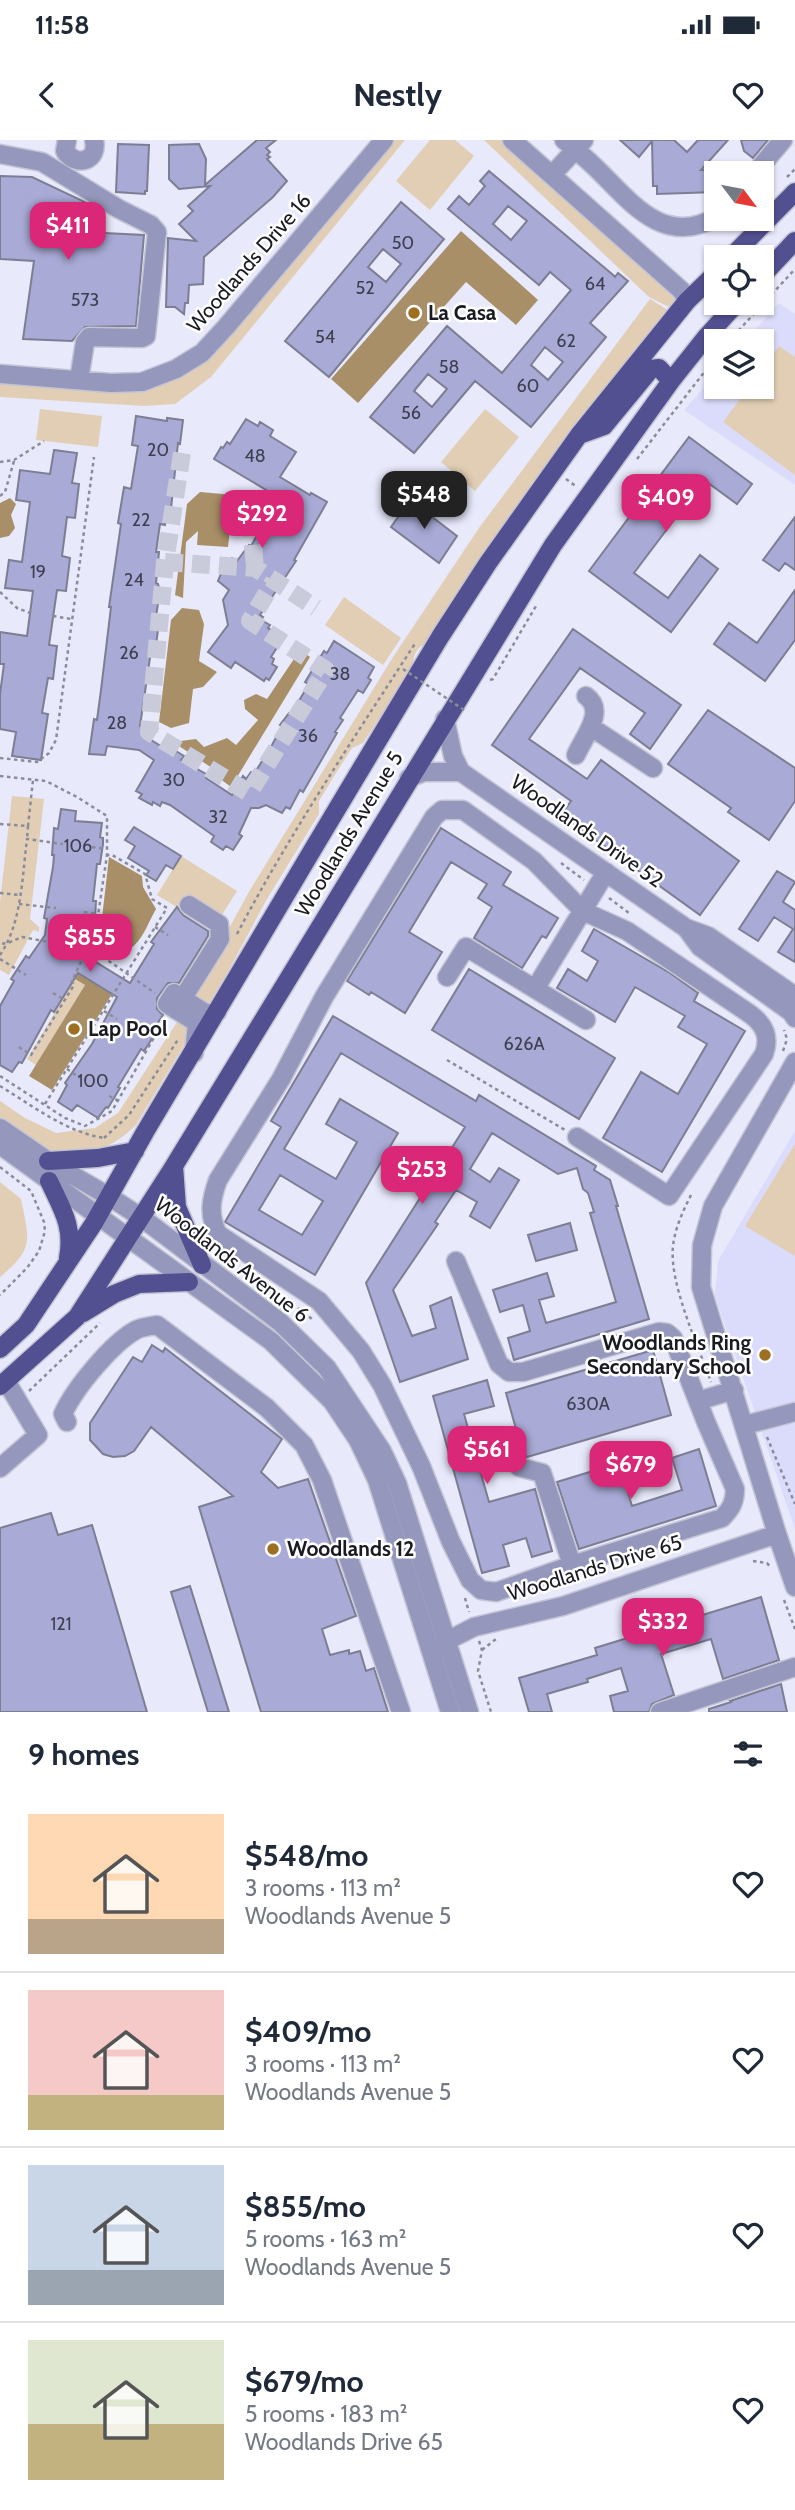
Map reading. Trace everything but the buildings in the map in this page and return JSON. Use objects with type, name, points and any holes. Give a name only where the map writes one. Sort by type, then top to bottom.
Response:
[{"type":"main road","points":[[743,245],[795,192]]},
{"type":"main road","points":[[774,263],[795,241]]},
{"type":"main road","name":"Woodlands Avenue 5","points":[[0,1349],[26,1325],[98,1217],[440,637],[488,563],[579,435],[687,301],[704,285]]},
{"type":"main road","name":"Woodlands Avenue 5","points":[[3,1383],[77,1317],[142,1218],[409,778],[452,718],[553,545],[671,381],[726,315]]},
{"type":"main road","points":[[579,435],[604,426],[651,369],[659,368],[671,381]]},
{"type":"main road","points":[[48,1161],[98,1158],[135,1151]]},
{"type":"main road","points":[[174,1166],[177,1207],[202,1265]]},
{"type":"main road","points":[[49,1181],[72,1239],[67,1264]]},
{"type":"main road","points":[[77,1317],[114,1294],[139,1284],[189,1282]]},
{"type":"street","points":[[2,140],[0,154],[42,162],[118,209],[151,225],[157,232],[146,336],[89,337],[85,342],[79,380]]},
{"type":"street","points":[[67,140],[65,151],[78,162],[87,160],[95,150],[94,140]]},
{"type":"street","name":"Woodlands Drive 16","points":[[0,374],[142,382],[176,369],[202,353],[384,140]]},
{"type":"street","points":[[512,140],[682,291],[687,301]]},
{"type":"street","points":[[765,161],[783,140]]},
{"type":"street","points":[[552,175],[574,143],[648,218],[679,228],[704,222]]},
{"type":"street","points":[[58,173],[66,170],[73,160]]},
{"type":"street","points":[[576,755],[591,727],[595,704],[586,696]]},
{"type":"street","points":[[409,778],[424,772],[461,772],[453,756],[452,718]]},
{"type":"street","points":[[591,727],[653,768]]},
{"type":"street","name":"Woodlands Drive 52","points":[[461,772],[687,928],[708,936],[795,996]]},
{"type":"street","points":[[456,1261],[499,1364],[509,1372],[523,1372],[659,1332],[667,1333],[673,1338],[707,1399],[735,1489],[735,1499],[730,1510],[713,1522],[572,1565],[496,1592],[481,1590],[470,1580],[451,1542],[421,1466],[382,1385],[361,1350],[319,1301],[218,1234],[212,1223],[213,1195],[218,1180],[281,1079],[324,997],[434,817],[442,810],[463,810],[534,861],[583,911],[627,931],[750,1014],[759,1021],[765,1031],[768,1043],[764,1055],[669,1196],[577,1137]]},
{"type":"street","points":[[535,989],[607,872]]},
{"type":"street","points":[[183,998],[220,939],[219,924],[189,905]]},
{"type":"street","name":"Woodlands Drive 52","points":[[687,928],[700,947],[789,1022]]},
{"type":"street","points":[[447,977],[466,947],[586,1020]]},
{"type":"street","points":[[194,1053],[197,1023],[167,1004],[174,993],[207,1014],[217,1012]]},
{"type":"street","points":[[789,1056],[713,1206],[702,1245],[701,1287],[734,1390],[752,1423],[789,1591]]},
{"type":"street","name":"Woodlands Avenue 6","points":[[0,1128],[48,1161],[142,1218],[280,1322],[327,1368],[382,1451],[397,1483],[469,1712]]},
{"type":"street","name":"Woodlands Avenue 6","points":[[0,1145],[271,1341],[294,1360],[332,1401],[358,1440],[377,1480],[450,1712]]},
{"type":"street","points":[[67,1422],[63,1414],[70,1398],[102,1359],[136,1329],[158,1325],[267,1408],[304,1445],[322,1480],[401,1712]]},
{"type":"street","points":[[0,1468],[38,1435],[19,1401],[3,1383]]},
{"type":"street","points":[[707,1399],[734,1390]]},
{"type":"street","points":[[752,1423],[795,1412]]},
{"type":"street","points":[[505,1441],[519,1467],[542,1474],[572,1565]]},
{"type":"street","name":"Woodlands Drive 65","points":[[429,1649],[474,1627],[563,1606],[777,1534]]},
{"type":"street","points":[[660,1712],[795,1667]]},
{"type":"path","points":[[740,329],[795,269]]},
{"type":"path","points":[[633,464],[704,372]]},
{"type":"path","points":[[0,462],[14,460],[44,440]]},
{"type":"path","points":[[0,758],[37,762],[43,759],[54,745],[94,457]]},
{"type":"path","points":[[0,496],[5,492],[14,460]]},
{"type":"path","points":[[554,470],[589,495]]},
{"type":"path","points":[[0,592],[17,608],[30,613]]},
{"type":"path","points":[[482,681],[493,679],[538,604]]},
{"type":"path","points":[[53,616],[71,619]]},
{"type":"path","points":[[403,668],[467,712]]},
{"type":"path","points":[[452,718],[463,709]]},
{"type":"path","points":[[0,776],[46,781],[107,816],[107,855],[97,922],[72,981],[74,985],[31,1055],[19,1047]]},
{"type":"path","points":[[26,975],[0,957],[8,943],[19,904],[33,780]]},
{"type":"path","points":[[0,824],[28,826]]},
{"type":"path","points":[[27,839],[63,844]]},
{"type":"path","points":[[92,847],[105,849]]},
{"type":"path","points":[[45,1104],[167,908],[152,899],[145,874],[112,855],[107,855]]},
{"type":"path","points":[[552,856],[636,918]]},
{"type":"path","points":[[0,893],[19,895]]},
{"type":"path","points":[[19,904],[56,908]]},
{"type":"path","points":[[84,912],[97,914]]},
{"type":"path","points":[[155,927],[168,935]]},
{"type":"path","points":[[0,944],[22,937],[87,949],[155,992],[149,1001]]},
{"type":"path","points":[[53,993],[65,1000]]},
{"type":"path","points":[[104,1011],[117,1019]]},
{"type":"path","points":[[0,1076],[65,1118],[85,1126],[112,1111],[166,1017]]},
{"type":"path","points":[[789,1022],[789,1056]]},
{"type":"path","points":[[147,1038],[152,1041]]},
{"type":"path","points":[[447,1060],[577,1137]]},
{"type":"path","points":[[67,1069],[80,1078]]},
{"type":"path","points":[[0,1086],[68,1128],[104,1139]]},
{"type":"path","points":[[109,1096],[117,1100]]},
{"type":"path","points":[[0,1167],[31,1191],[45,1231],[39,1251],[27,1268],[0,1295]]},
{"type":"path","points":[[693,1189],[682,1214],[673,1247],[675,1278],[707,1399]]},
{"type":"path","points":[[19,1401],[103,1320]]},
{"type":"path","points":[[752,1423],[795,1504]]},
{"type":"path","points":[[743,1564],[755,1560],[767,1563],[774,1572]]},
{"type":"path","points":[[789,1591],[795,1629]]},
{"type":"path","points":[[482,1650],[478,1671],[491,1712]]},
{"type":"shaded area","points":[[385,140],[405,140],[211,377],[175,404],[144,406],[0,397],[0,377],[110,383],[176,370]]},
{"type":"shaded area","points":[[430,140],[455,140],[474,156],[430,210],[396,181]]},
{"type":"shaded area","points":[[484,140],[512,140],[685,294],[671,308],[649,297]]},
{"type":"shaded area","name":"La Casa","points":[[461,231],[538,300],[516,325],[466,282],[358,403],[331,379]]},
{"type":"shaded area","points":[[650,299],[671,312],[430,642],[417,651],[413,667],[363,743],[352,748],[319,801],[319,814],[136,1125],[105,1147],[86,1152],[49,1155],[0,1121],[0,1101],[25,1118],[56,1133],[95,1128],[118,1113],[181,1016],[250,890],[393,657],[479,528]]},
{"type":"shaded area","points":[[779,303],[795,314],[795,485],[684,410],[704,388],[704,399],[774,399],[774,329],[756,329],[768,315],[774,315],[774,309]]},
{"type":"shaded area","points":[[779,346],[795,357],[795,475],[723,422],[740,399],[774,399],[774,353]]},
{"type":"shaded area","points":[[40,409],[102,416],[98,447],[36,440]]},
{"type":"shaded area","points":[[485,409],[519,437],[475,491],[441,462]]},
{"type":"shaded area","points":[[200,492],[234,495],[228,547],[197,545],[198,531],[186,542],[183,598],[175,595],[187,504]]},
{"type":"shaded area","points":[[10,498],[16,504],[11,515],[15,528],[9,536],[0,538],[0,503]]},
{"type":"shaded area","points":[[344,597],[401,638],[383,665],[325,625]]},
{"type":"shaded area","points":[[182,608],[199,610],[204,624],[199,661],[217,672],[203,687],[193,689],[189,723],[171,728],[159,722],[171,620]]},
{"type":"shaded area","points":[[300,650],[310,657],[231,787],[219,778],[215,770],[173,742],[196,739],[204,747],[227,738],[236,745],[258,720],[245,709],[244,700],[256,694],[267,699]]},
{"type":"shaded area","points":[[12,796],[44,799],[30,919],[39,927],[39,932],[33,930],[9,975],[0,970],[0,902]]},
{"type":"shaded area","points":[[181,856],[237,891],[213,929],[157,895]]},
{"type":"shaded area","points":[[109,857],[142,876],[143,887],[156,909],[137,942],[118,955],[104,947],[114,927],[102,918]]},
{"type":"shaded area","name":"Lap Pool","points":[[79,973],[112,994],[52,1090],[29,1076],[85,985],[75,979]]},
{"type":"shaded area","points":[[75,979],[85,985],[36,1065],[27,1059]]},
{"type":"shaded area","name":"Woodlands Ring Secondary School","points":[[795,1131],[795,1529],[715,1296],[718,1261]]},
{"type":"shaded area","points":[[795,1144],[795,1256],[745,1226]]},
{"type":"shaded area","points":[[0,1182],[21,1199],[27,1242],[19,1258],[0,1277]]},
{"type":"tunnel","points":[[182,453],[165,562],[149,732],[249,793],[326,670],[250,621],[274,581]]},
{"type":"tunnel","points":[[248,491],[255,568]]},
{"type":"tunnel","points":[[165,562],[255,568],[316,608]]},
{"type":"place","name":"La Casa","points":[[414,313]]},
{"type":"place","name":"Lap Pool","points":[[74,1029]]},
{"type":"place","name":"Woodlands Ring Secondary School","points":[[765,1355]]},
{"type":"place","name":"Woodlands 12","points":[[273,1549]]}]
